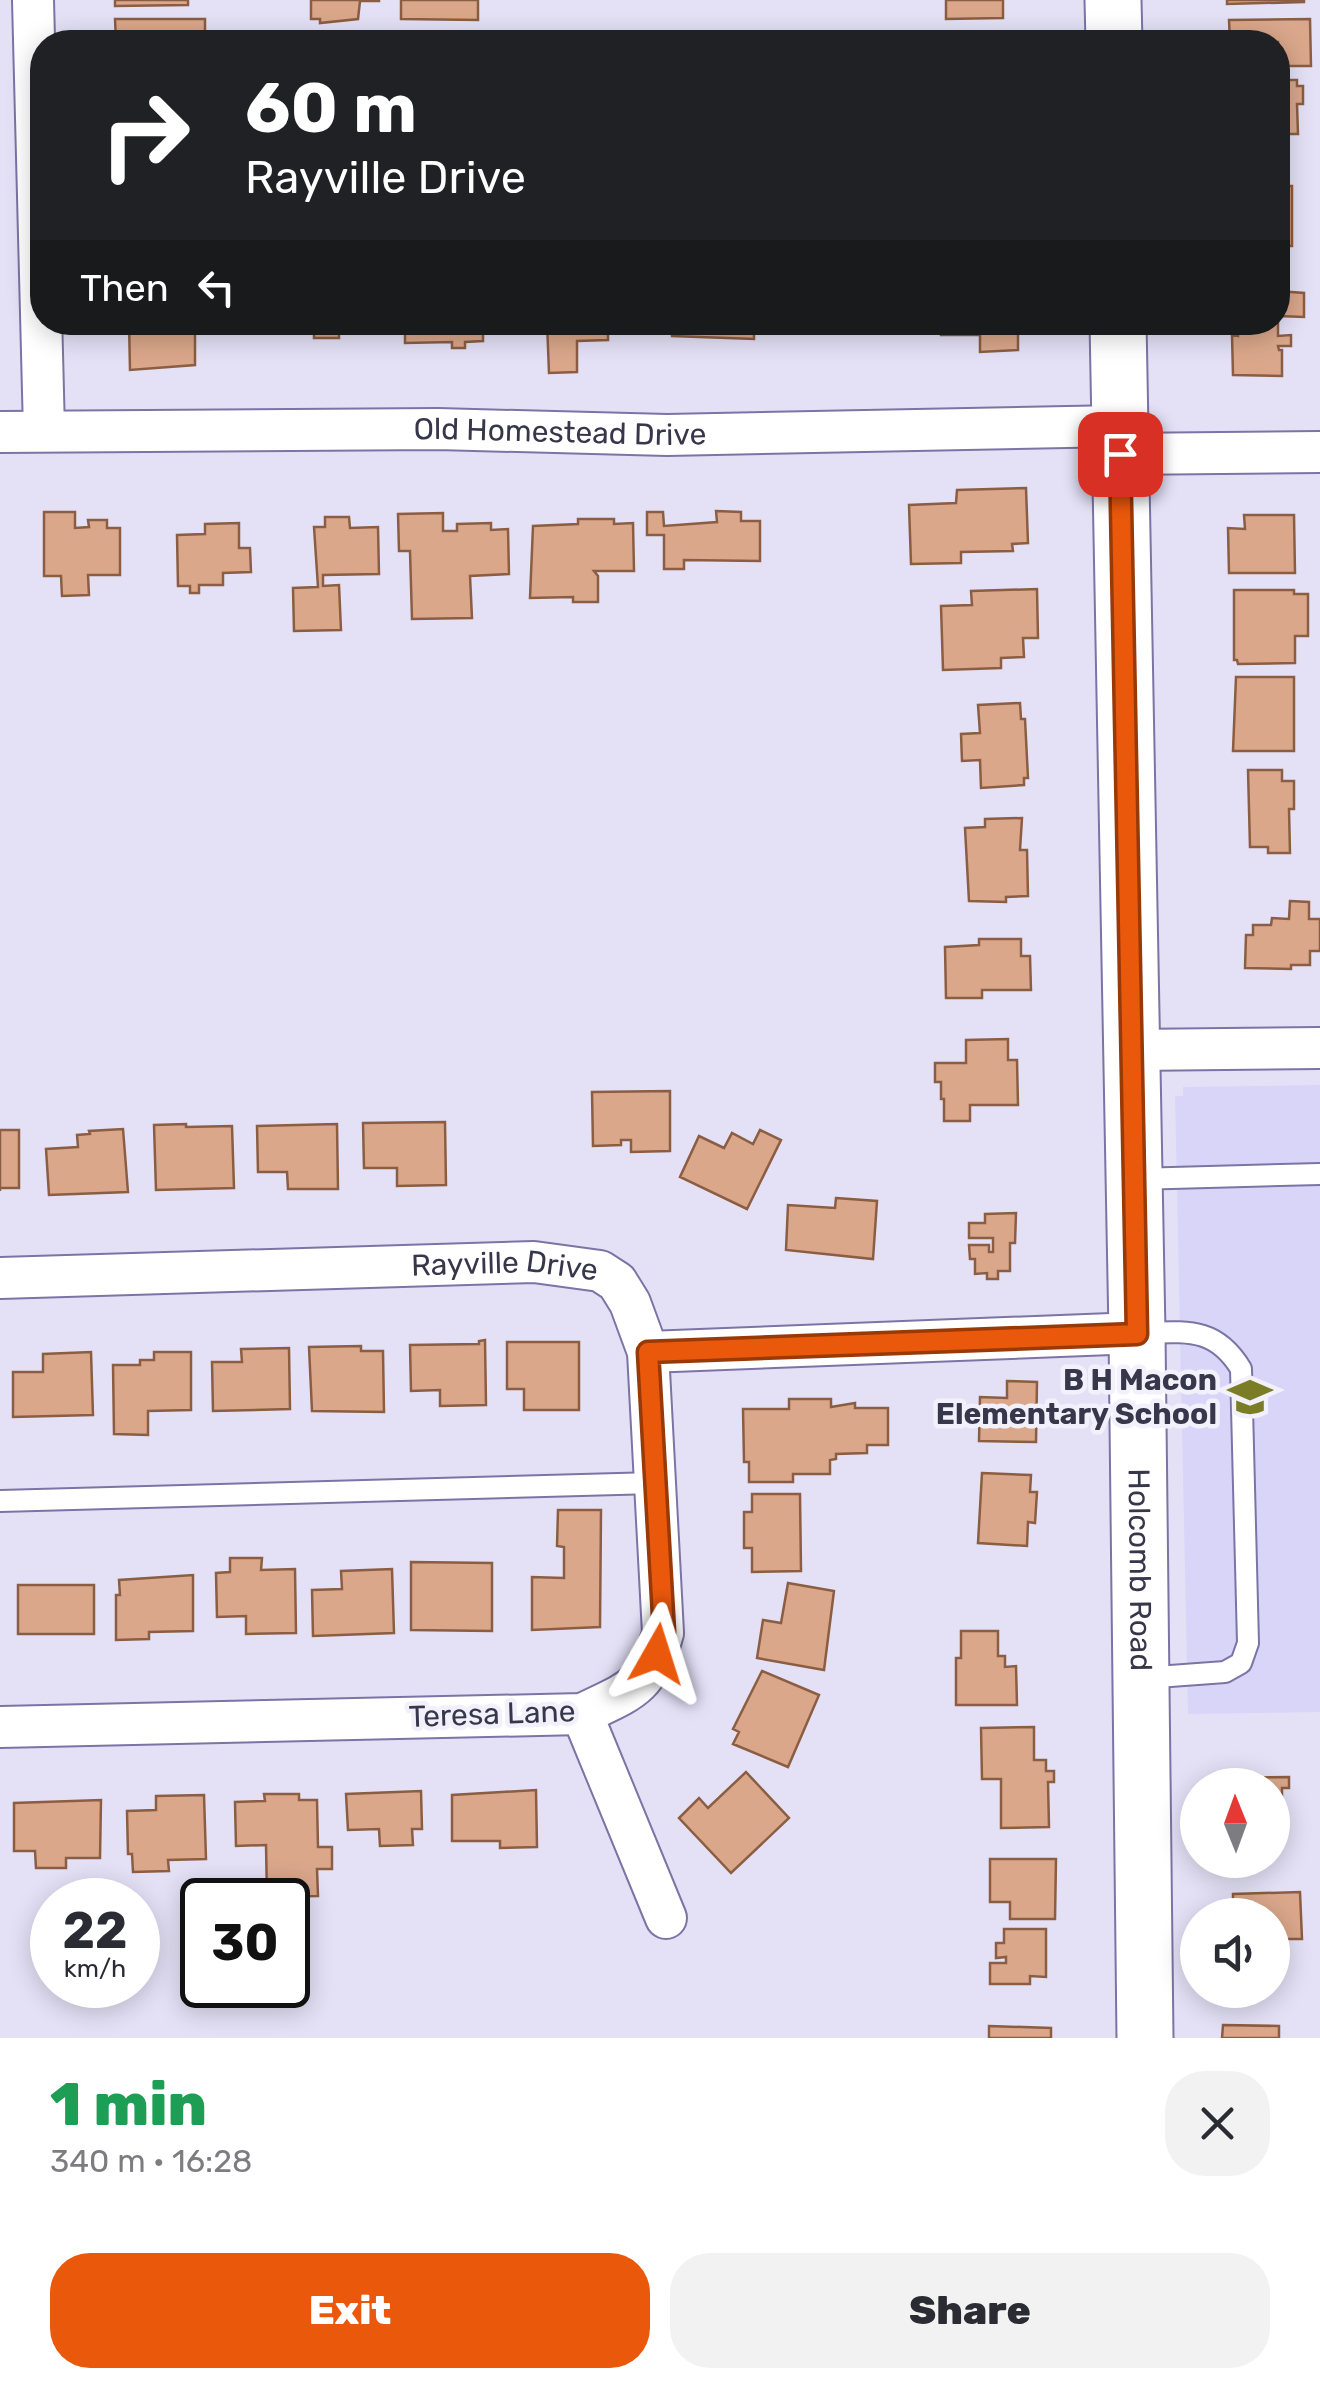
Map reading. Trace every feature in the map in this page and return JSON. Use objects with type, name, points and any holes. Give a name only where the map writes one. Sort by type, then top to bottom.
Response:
[{"type":"street","points":[[33,0],[34,30]]},
{"type":"street","points":[[1113,0],[1114,30]]},
{"type":"street","points":[[42,335],[44,431]]},
{"type":"street","name":"Holcomb Road","points":[[1118,335],[1137,1334],[1145,2038]]},
{"type":"street","name":"Old Homestead Drive","points":[[0,432],[438,430],[1119,440],[1320,452]]},
{"type":"street","points":[[1132,1050],[1320,1048]]},
{"type":"street","name":"Rayville Drive","points":[[0,1278],[534,1262],[600,1271],[617,1282],[630,1303],[648,1352]]},
{"type":"street","points":[[648,1352],[1137,1334]]},
{"type":"street","name":"Teresa Lane","points":[[0,1727],[582,1714],[637,1688],[657,1654],[664,1632],[648,1352]]},
{"type":"street","points":[[582,1714],[666,1918]]},
{"type":"lane","points":[[1133,1179],[1320,1174]]},
{"type":"lane","points":[[1137,1334],[1204,1335],[1232,1354],[1240,1369],[1248,1643],[1240,1663],[1225,1672],[1140,1678]]},
{"type":"lane","points":[[0,1501],[655,1483]]},
{"type":"shaded area","name":"B H Macon Elementary School","points":[[1320,1085],[1320,1712],[1188,1714],[1175,1096],[1183,1096],[1183,1087]]},
{"type":"building","points":[[115,0],[188,0],[188,5],[115,6]]},
{"type":"building","points":[[311,0],[379,1],[360,1],[358,19],[320,23],[320,19],[311,19]]},
{"type":"building","points":[[401,0],[478,0],[478,20],[401,19]]},
{"type":"building","points":[[946,0],[1003,0],[1003,18],[946,19]]},
{"type":"building","points":[[1227,0],[1304,0],[1304,2],[1227,4]]},
{"type":"building","points":[[115,19],[205,19],[205,30],[115,30]]},
{"type":"building","points":[[1310,19],[1311,66],[1290,66],[1290,30],[1229,30],[1229,20]]},
{"type":"building","points":[[1290,80],[1303,86],[1303,104],[1297,104],[1298,134],[1290,134]]},
{"type":"building","points":[[1290,186],[1292,186],[1290,246]]},
{"type":"building","points":[[1290,292],[1304,293],[1304,317],[1290,316]]},
{"type":"building","points":[[129,335],[195,335],[195,365],[130,370]]},
{"type":"building","points":[[314,335],[339,335],[339,338]]},
{"type":"building","points":[[405,335],[483,335],[483,341],[465,342],[465,348],[452,348],[452,342],[405,343]]},
{"type":"building","points":[[548,335],[608,335],[608,340],[577,341],[577,372],[549,373]]},
{"type":"building","points":[[754,335],[754,339],[672,336]]},
{"type":"building","points":[[980,335],[1018,335],[1018,350],[980,352]]},
{"type":"building","points":[[1232,335],[1291,335],[1291,346],[1278,346],[1282,350],[1282,376],[1233,375]]},
{"type":"building","points":[[1026,488],[1028,543],[1012,544],[1013,551],[961,552],[961,563],[911,564],[909,505],[956,503],[957,490]]},
{"type":"building","points":[[716,511],[741,512],[741,521],[760,521],[760,561],[684,560],[684,569],[664,569],[664,535],[647,535],[647,512],[663,512],[664,526],[717,522]]},
{"type":"building","points":[[44,512],[75,512],[75,528],[89,527],[88,520],[107,520],[107,528],[120,528],[120,575],[88,575],[89,595],[62,596],[61,576],[44,576]]},
{"type":"building","points":[[443,513],[443,531],[457,531],[457,524],[491,523],[491,530],[508,529],[509,574],[470,576],[472,618],[412,619],[410,551],[399,551],[398,514]]},
{"type":"building","points":[[1244,515],[1294,515],[1295,573],[1229,573],[1228,528],[1245,529]]},
{"type":"building","points":[[325,517],[349,517],[350,528],[378,527],[379,574],[323,575],[323,586],[339,585],[341,630],[294,631],[293,588],[318,587],[314,527],[325,527]]},
{"type":"building","points":[[578,519],[633,523],[634,571],[594,571],[598,576],[598,602],[573,602],[573,597],[530,598],[533,526],[578,524]]},
{"type":"building","points":[[239,523],[239,548],[250,548],[251,572],[223,573],[223,585],[199,585],[199,593],[190,593],[190,586],[178,586],[177,535],[205,534],[205,524]]},
{"type":"building","points":[[1037,589],[1038,638],[1023,638],[1024,657],[1001,658],[1001,668],[943,670],[941,606],[972,605],[971,591]]},
{"type":"building","points":[[1234,590],[1294,590],[1294,594],[1308,594],[1308,636],[1295,636],[1295,663],[1238,664],[1234,660]]},
{"type":"building","points":[[1236,677],[1294,677],[1294,751],[1233,751]]},
{"type":"building","points":[[1020,703],[1021,719],[1025,719],[1028,778],[1024,778],[1024,785],[981,788],[980,760],[962,761],[961,734],[980,733],[978,705]]},
{"type":"building","points":[[1248,770],[1282,770],[1282,781],[1294,781],[1294,809],[1289,809],[1290,853],[1268,853],[1268,847],[1250,847]]},
{"type":"building","points":[[1022,818],[1020,850],[1027,850],[1028,896],[1006,897],[1006,902],[969,901],[965,828],[985,827],[985,819]]},
{"type":"building","points":[[1290,901],[1309,902],[1309,919],[1320,919],[1320,951],[1310,951],[1310,965],[1291,965],[1291,969],[1245,968],[1246,935],[1253,935],[1253,925],[1271,925],[1272,918],[1289,919]]},
{"type":"building","points":[[979,939],[1021,939],[1021,956],[1030,956],[1031,990],[982,990],[982,998],[946,998],[945,947],[979,945]]},
{"type":"building","points":[[1008,1039],[1008,1060],[1017,1060],[1018,1105],[970,1105],[970,1121],[944,1121],[944,1099],[941,1082],[935,1082],[935,1063],[966,1063],[966,1040]]},
{"type":"building","points":[[670,1091],[670,1151],[631,1152],[631,1140],[621,1140],[621,1145],[593,1146],[592,1092]]},
{"type":"building","points":[[445,1122],[446,1185],[397,1186],[397,1168],[364,1168],[363,1123]]},
{"type":"building","points":[[337,1124],[338,1189],[288,1189],[287,1172],[258,1172],[257,1126]]},
{"type":"building","points":[[154,1125],[232,1126],[234,1188],[156,1190]]},
{"type":"building","points":[[123,1129],[128,1192],[49,1195],[46,1149],[78,1147],[77,1135],[90,1134],[89,1131]]},
{"type":"building","points":[[0,1130],[19,1130],[19,1188],[0,1188]]},
{"type":"building","points":[[760,1130],[781,1140],[747,1209],[680,1177],[699,1136],[724,1148],[732,1133],[753,1144]]},
{"type":"building","points":[[836,1198],[877,1201],[873,1259],[786,1250],[788,1205],[835,1208]]},
{"type":"building","points":[[1016,1213],[1010,1271],[998,1271],[998,1279],[987,1279],[987,1273],[975,1274],[975,1259],[970,1259],[969,1245],[989,1245],[989,1252],[993,1252],[993,1238],[969,1238],[969,1223],[985,1223],[985,1214]]},
{"type":"building","points":[[485,1340],[486,1405],[440,1406],[440,1390],[411,1391],[410,1345],[479,1344]]},
{"type":"building","points":[[507,1342],[579,1342],[579,1410],[524,1410],[524,1389],[507,1389]]},
{"type":"building","points":[[361,1346],[361,1351],[383,1351],[384,1412],[312,1411],[309,1347]]},
{"type":"building","points":[[289,1348],[290,1409],[213,1411],[212,1362],[242,1362],[241,1349]]},
{"type":"building","points":[[91,1352],[93,1415],[13,1417],[13,1372],[43,1372],[43,1354]]},
{"type":"building","points":[[154,1352],[191,1352],[191,1410],[148,1411],[148,1435],[114,1434],[113,1365],[140,1365],[140,1360],[154,1360]]},
{"type":"building","points":[[1007,1381],[1037,1382],[1036,1442],[979,1441],[980,1397],[1007,1398]]},
{"type":"building","points":[[789,1399],[831,1399],[831,1407],[855,1403],[855,1408],[888,1408],[888,1445],[867,1445],[867,1453],[836,1454],[836,1459],[830,1460],[830,1474],[793,1474],[793,1482],[749,1482],[749,1462],[744,1462],[743,1409],[789,1409]]},
{"type":"building","points":[[982,1473],[1031,1475],[1030,1492],[1037,1492],[1035,1523],[1028,1522],[1027,1546],[978,1543]]},
{"type":"building","points":[[752,1494],[800,1494],[801,1571],[752,1572],[752,1548],[744,1548],[744,1512],[752,1512]]},
{"type":"building","points":[[558,1510],[601,1510],[600,1627],[532,1630],[532,1577],[564,1578],[564,1547],[557,1546]]},
{"type":"building","points":[[230,1558],[262,1558],[261,1570],[295,1569],[296,1633],[246,1634],[246,1616],[217,1617],[216,1573],[230,1572]]},
{"type":"building","points":[[411,1562],[492,1563],[492,1631],[411,1630]]},
{"type":"building","points":[[392,1569],[394,1633],[313,1636],[312,1590],[342,1589],[341,1571]]},
{"type":"building","points":[[193,1575],[193,1631],[149,1632],[149,1639],[116,1640],[119,1580]]},
{"type":"building","points":[[788,1583],[834,1591],[824,1670],[757,1658],[763,1620],[781,1623]]},
{"type":"building","points":[[18,1585],[94,1585],[94,1634],[18,1634]]},
{"type":"building","points":[[961,1631],[998,1631],[998,1656],[1005,1656],[1005,1667],[1016,1666],[1017,1705],[956,1705],[956,1658],[961,1658]]},
{"type":"building","points":[[762,1671],[819,1695],[788,1767],[733,1744],[739,1732],[733,1729]]},
{"type":"building","points":[[1034,1727],[1034,1760],[1046,1760],[1046,1771],[1054,1771],[1054,1782],[1048,1782],[1049,1827],[1001,1828],[1001,1779],[982,1779],[981,1728]]},
{"type":"building","points":[[746,1772],[789,1818],[731,1873],[679,1818],[699,1798],[708,1808]]},
{"type":"building","points":[[536,1790],[537,1847],[500,1848],[500,1841],[452,1841],[452,1795]]},
{"type":"building","points":[[421,1791],[422,1829],[412,1829],[413,1845],[380,1846],[379,1829],[348,1830],[346,1794]]},
{"type":"building","points":[[264,1794],[299,1794],[299,1800],[317,1800],[318,1847],[332,1847],[332,1869],[317,1869],[318,1896],[310,1896],[310,1878],[267,1878],[266,1845],[236,1846],[235,1802],[265,1801]]},
{"type":"building","points":[[204,1795],[206,1859],[168,1860],[169,1871],[133,1872],[132,1854],[128,1854],[127,1811],[156,1810],[156,1796]]},
{"type":"building","points":[[101,1800],[100,1858],[66,1858],[66,1868],[36,1868],[35,1851],[14,1851],[14,1803]]},
{"type":"building","points":[[990,1859],[1056,1859],[1055,1919],[1010,1919],[1010,1902],[990,1902]]},
{"type":"building","points":[[1300,1892],[1302,1939],[1290,1939],[1290,1898],[1233,1898],[1233,1894]]},
{"type":"building","points":[[1004,1929],[1046,1929],[1046,1977],[1030,1976],[1030,1984],[990,1984],[990,1963],[1006,1963],[1006,1957],[996,1958],[996,1943],[1004,1943]]},
{"type":"building","points":[[1223,2025],[1279,2026],[1279,2038],[1222,2038]]},
{"type":"building","points":[[989,2026],[1051,2028],[1051,2038],[989,2038]]},
{"type":"place","name":"B H Macon Elementary School","points":[[1250,1397]]},
{"type":"route","points":[[657,1654],[664,1632],[648,1352],[1137,1334],[1120,454]]}]
